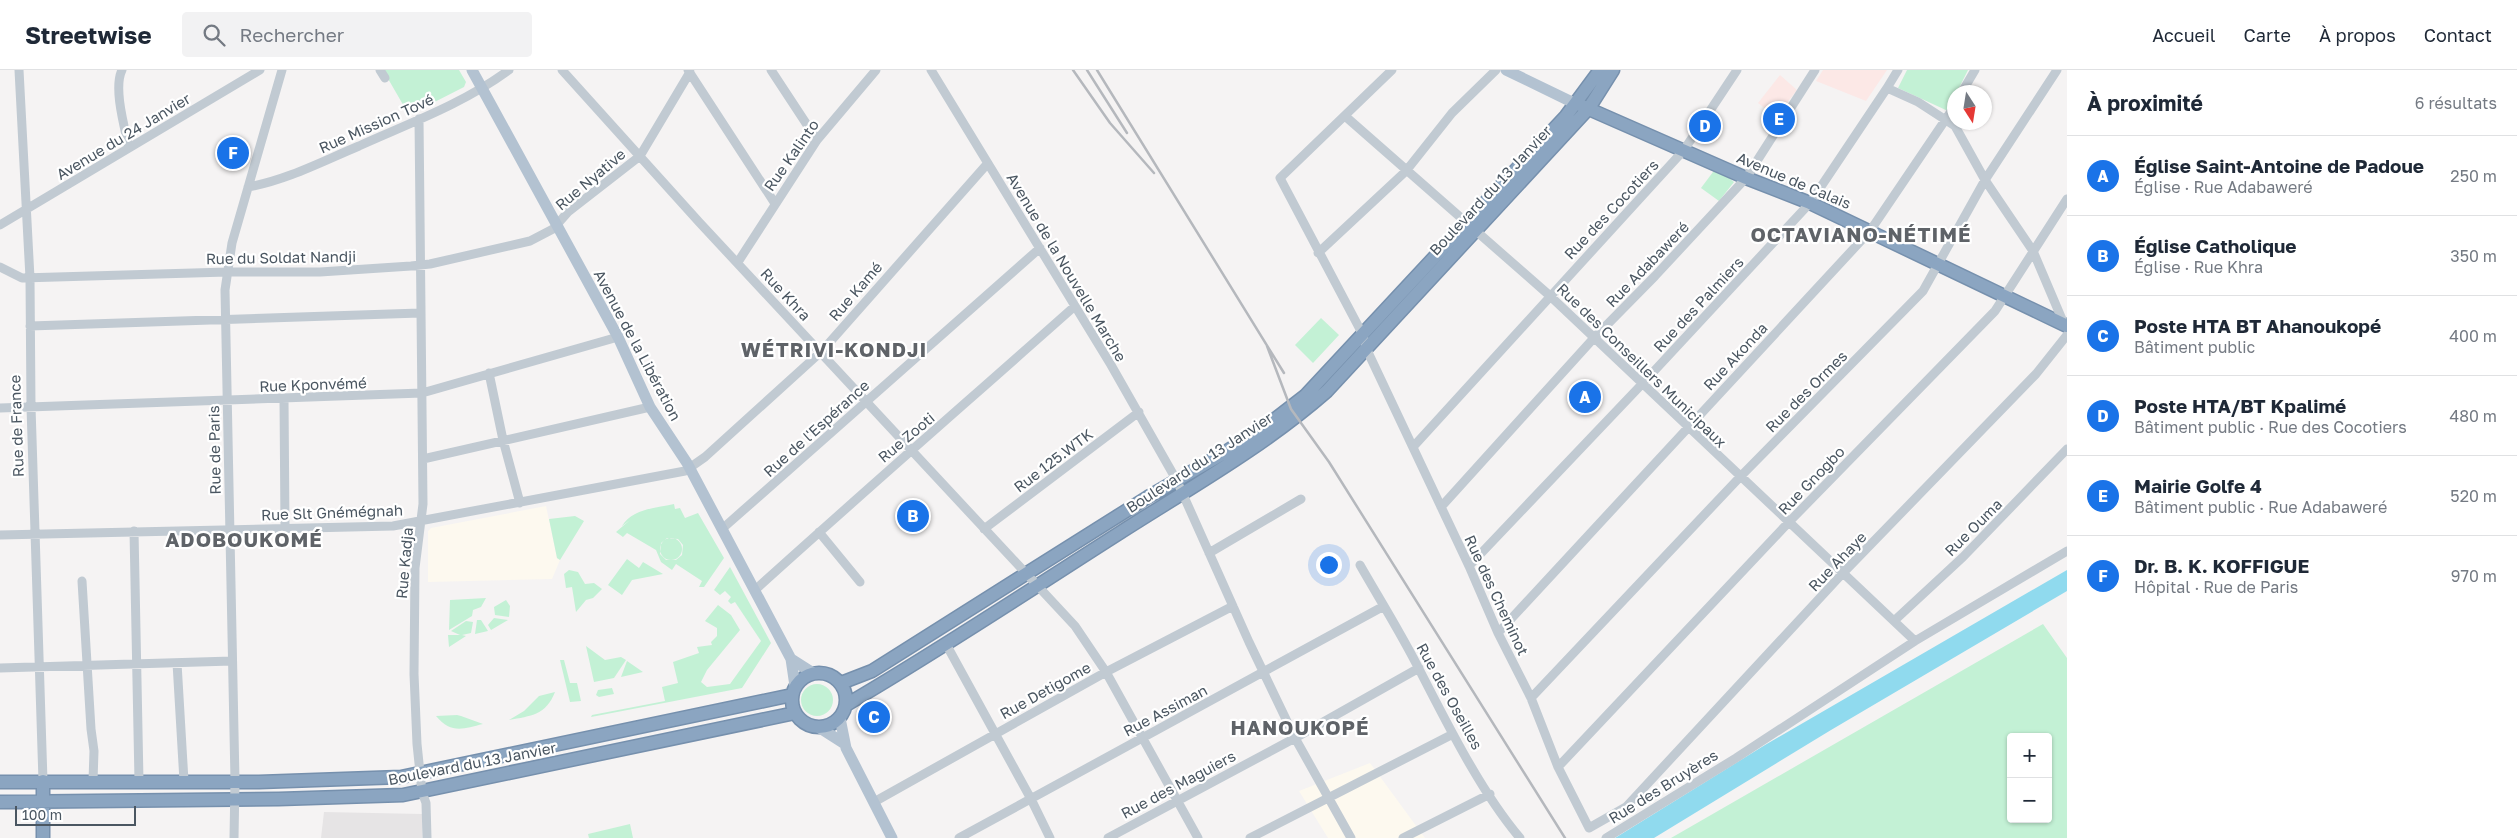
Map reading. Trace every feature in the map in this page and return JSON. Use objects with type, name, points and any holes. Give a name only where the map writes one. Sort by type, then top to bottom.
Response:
[{"type":"highway","name":"Boulevard du 13 Janvier","points":[[841,683],[872,671],[1183,495],[1276,434],[1327,391],[1366,348],[1576,104],[1600,70]]},
{"type":"highway","name":"Boulevard du 13 Janvier","points":[[846,705],[946,644],[1031,580],[1177,481],[1291,409],[1589,108],[1613,70]]},
{"type":"highway","name":"Avenue de Calais","points":[[1576,104],[1589,108],[1746,178],[1810,203],[1939,266],[2005,295],[2066,328]]},
{"type":"highway","points":[[813,673],[826,674],[841,683],[845,690],[846,705],[840,718],[834,723],[820,728],[805,724],[795,713],[794,691],[806,676],[813,673]]},
{"type":"highway","name":"Boulevard du 13 Janvier","points":[[0,782],[235,781],[384,778],[420,774],[636,729],[794,691]]},
{"type":"highway","name":"Boulevard du 13 Janvier","points":[[0,802],[385,796],[422,792],[795,713]]},
{"type":"highway","points":[[636,729],[640,746]]},
{"type":"highway","points":[[42,781],[43,838]]},
{"type":"main road","name":"Avenue de la Libération","points":[[472,70],[558,224],[618,337],[650,407],[690,469],[791,659]]},
{"type":"main road","name":"Avenue de Calais","points":[[1506,70],[1576,104]]},
{"type":"main road","points":[[791,659],[813,673]]},
{"type":"main road","points":[[791,659],[794,691]]},
{"type":"main road","points":[[840,718],[845,744],[892,838]]},
{"type":"main road","points":[[820,728],[845,744]]},
{"type":"street","name":"Rue de France","points":[[19,70],[30,278],[31,407],[42,781]]},
{"type":"street","points":[[122,70],[120,76],[121,114],[129,148]]},
{"type":"street","name":"Avenue du 24 Janvier","points":[[0,225],[260,70]]},
{"type":"street","name":"Rue de Paris","points":[[234,838],[235,781],[227,401],[227,272],[248,187],[282,70]]},
{"type":"street","name":"Rue Mission Tové","points":[[248,187],[278,180],[419,119],[483,89],[509,70]]},
{"type":"street","name":"Rue Khra","points":[[562,70],[1075,626],[1106,672],[1198,838]]},
{"type":"street","points":[[771,70],[816,140]]},
{"type":"street","name":"Avenue de la Nouvelle Marche","points":[[931,70],[1139,412],[1177,481],[1208,553],[1295,738],[1331,799],[1351,838]]},
{"type":"street","points":[[1344,116],[1392,70]]},
{"type":"street","points":[[1318,253],[1406,171],[1452,113],[1496,70]]},
{"type":"street","name":"Rue des Cocotiers","points":[[1413,447],[1684,150],[1737,70]]},
{"type":"street","name":"Rue Adabaweré","points":[[1441,508],[1593,339],[1746,178],[1815,70]]},
{"type":"street","name":"Rue des Palmiers","points":[[1469,566],[1644,383],[1810,203],[1888,88],[1898,70]]},
{"type":"street","points":[[1966,85],[1974,70]]},
{"type":"street","name":"Rue des Ormes","points":[[1531,698],[1740,477],[1923,291],[1939,266],[1986,180],[2058,70]]},
{"type":"street","points":[[640,156],[689,71],[774,202]]},
{"type":"street","name":"Rue Kalinto","points":[[738,262],[774,202],[816,140],[874,71]]},
{"type":"street","points":[[1888,88],[1947,118]]},
{"type":"street","name":"Rue des Conseillers Municipaux","points":[[1344,116],[1550,295],[1593,339],[1644,383],[1788,523],[1842,574],[1895,620],[1915,641]]},
{"type":"street","name":"Rue des Cheminot","points":[[1344,116],[1280,178],[1363,335],[1366,348],[1469,566],[1498,633],[1531,698],[1558,767],[1589,828],[1626,807]]},
{"type":"street","name":"Rue Kadja","points":[[419,119],[423,459],[422,522],[415,568],[414,674],[420,774],[425,800],[427,838]]},
{"type":"street","name":"Rue Akonda","points":[[1498,633],[1870,231],[1947,120]]},
{"type":"street","points":[[1957,130],[1986,180],[2033,251],[2066,328]]},
{"type":"street","name":"Rue Nyative","points":[[558,224],[568,212],[640,156]]},
{"type":"street","name":"Rue Kamé","points":[[690,469],[822,351],[988,163]]},
{"type":"street","name":"Rue Gnogbo","points":[[1558,767],[1788,523],[1995,311],[2067,199]]},
{"type":"street","name":"Rue du Soldat Nandji","points":[[0,267],[16,276],[30,278],[227,272],[320,272],[420,265],[530,241],[545,235],[558,224]]},
{"type":"street","name":"Rue de l'Espérance","points":[[722,530],[1040,248]]},
{"type":"street","name":"Rue Zooti","points":[[755,590],[1075,306]]},
{"type":"street","points":[[30,326],[420,313]]},
{"type":"street","name":"Rue Ahaye","points":[[1626,807],[1842,574],[2036,374],[2066,328]]},
{"type":"street","name":"Rue Kponvémé","points":[[0,408],[422,393],[618,337]]},
{"type":"street","points":[[489,373],[503,440],[520,503]]},
{"type":"street","points":[[284,398],[285,528]]},
{"type":"street","points":[[423,459],[650,407]]},
{"type":"street","name":"Rue 125.WTK","points":[[984,529],[1139,412]]},
{"type":"street","name":"Rue Ouma","points":[[1895,620],[1964,558],[2067,449]]},
{"type":"street","name":"Rue Slt Gnémégnah","points":[[0,535],[373,527],[422,522],[690,469]]},
{"type":"street","points":[[1208,553],[1301,499]]},
{"type":"street","points":[[134,531],[139,781]]},
{"type":"street","points":[[819,532],[860,582]]},
{"type":"street","name":"Rue des Bruyères","points":[[1606,838],[1736,758],[1915,641],[2067,551]]},
{"type":"street","name":"Rue des Oseilles","points":[[1360,565],[1419,668],[1453,734],[1507,823],[1520,838]]},
{"type":"street","points":[[82,581],[94,751],[93,781]]},
{"type":"street","name":"Rue Detigome","points":[[874,802],[1106,672],[1233,606]]},
{"type":"street","name":"Rue Assiman","points":[[959,838],[1141,737],[1264,674],[1384,606]]},
{"type":"street","points":[[946,644],[1031,798],[1050,838]]},
{"type":"street","points":[[0,668],[232,661]]},
{"type":"street","points":[[177,663],[184,781]]},
{"type":"street","name":"Rue des Maguiers","points":[[1108,838],[1295,738],[1419,668]]},
{"type":"street","points":[[1250,838],[1331,799],[1453,734]]},
{"type":"street","points":[[1403,838],[1490,794]]},
{"type":"shaded area","points":[[1823,70],[1887,70],[1866,101],[1816,81]]},
{"type":"shaded area","points":[[1780,75],[1797,90],[1776,117],[1758,103]]},
{"type":"shaded area","points":[[546,506],[557,558],[560,560],[552,579],[428,582],[428,531],[431,528]]},
{"type":"shaded area","points":[[1370,763],[1425,838],[1328,838],[1299,791]]},
{"type":"shaded area","points":[[324,812],[422,814],[422,838],[321,838]]},
{"type":"green space","points":[[383,70],[459,70],[466,82],[464,87],[409,115]]},
{"type":"green space","points":[[1907,70],[1968,70],[1960,85],[1947,85],[1947,111],[1898,88]]},
{"type":"green space","points":[[1716,168],[1734,182],[1719,201],[1701,188]]},
{"type":"green space","points":[[1321,318],[1339,335],[1313,363],[1295,345]]},
{"type":"green space","points":[[674,504],[675,509],[680,508],[685,518],[698,513],[724,558],[704,587],[699,587],[702,581],[676,564],[672,570],[661,562],[656,550],[627,533],[623,537],[616,532],[630,520],[622,526],[626,520],[638,513]],"holes":[[[667,538],[678,539],[683,545],[682,555],[676,560],[666,560],[660,554],[661,543]]]},
{"type":"green space","points":[[575,516],[584,521],[560,560],[557,558],[549,519]]},
{"type":"green space","points":[[671,538],[679,541],[682,549],[679,557],[671,560],[663,557],[660,549],[663,541]]},
{"type":"green space","points":[[627,559],[639,568],[643,562],[663,574],[632,580],[622,595],[608,585]]},
{"type":"green space","points":[[730,567],[771,643],[742,688],[591,717],[592,715],[665,701],[662,687],[678,683],[673,662],[699,653],[697,647],[712,645],[711,642],[717,636],[717,628],[705,621],[718,605],[731,615],[740,630],[707,670],[701,682],[707,687],[730,684],[761,641],[735,602],[731,604],[728,601],[731,597],[725,591],[720,595],[714,590]]},
{"type":"green space","points":[[569,570],[578,572],[585,584],[594,583],[602,589],[593,598],[586,600],[576,612],[572,587],[566,588],[564,574]]},
{"type":"green space","points":[[486,598],[481,607],[473,610],[472,616],[449,630],[450,600]]},
{"type":"green space","points":[[506,600],[510,606],[509,617],[495,615],[494,607]]},
{"type":"green space","points":[[494,618],[508,620],[491,630],[488,625]]},
{"type":"green space","points":[[477,620],[481,620],[488,631],[475,634]]},
{"type":"green space","points":[[466,621],[473,622],[471,633],[462,635],[466,636],[449,647],[448,635],[460,635],[451,631]]},
{"type":"green space","points":[[2043,624],[2067,658],[2067,838],[1671,838]]},
{"type":"green space","points":[[586,646],[605,660],[621,657],[626,660],[614,678],[594,682]]},
{"type":"green space","points":[[560,660],[564,660],[570,683],[577,683],[581,701],[570,702]]},
{"type":"green space","points":[[627,661],[643,672],[621,677]]},
{"type":"green space","points":[[817,684],[823,685],[828,689],[832,694],[832,706],[828,711],[823,715],[817,716],[811,715],[806,711],[802,706],[801,700],[802,694],[806,689],[811,685]]},
{"type":"green space","points":[[612,688],[614,694],[599,697],[596,695],[598,690]]},
{"type":"green space","points":[[555,692],[547,706],[542,710],[531,715],[509,720],[524,711],[539,696]]},
{"type":"green space","points":[[457,715],[483,724],[458,729],[452,728],[436,716]]},
{"type":"green space","points":[[630,824],[633,838],[589,838],[588,834]]},
{"type":"water","points":[[2067,570],[2067,591],[1831,730],[1654,838],[1615,838],[1765,745]]},
{"type":"railway","points":[[1073,70],[1110,123],[1154,173]]},
{"type":"railway","points":[[1087,70],[1127,133]]},
{"type":"railway","points":[[1097,70],[1284,373]]},
{"type":"railway","points":[[1267,346],[1291,409],[1329,462],[1565,838]]},
{"type":"place","name":"Mairie Golfe 4","points":[[1779,119]]},
{"type":"place","name":"Poste HTA/BT Kpalimé","points":[[1705,126]]},
{"type":"place","name":"Dr. B. K. KOFFIGUE","points":[[233,153]]},
{"type":"place","name":"Église Saint-Antoine de Padoue","points":[[1585,397]]},
{"type":"place","name":"Église Catholique","points":[[913,516]]},
{"type":"place","name":"Poste HTA BT Ahanoukopé","points":[[874,717]]},
{"type":"district","name":"OCTAVIANO-NÉTIMÉ","points":[[1861,234]]},
{"type":"district","name":"WÉTRIVI-KONDJI","points":[[834,349]]},
{"type":"district","name":"ADOBOUKOMÉ","points":[[244,539]]},
{"type":"district","name":"HANOUKOPÉ","points":[[1300,727]]}]
